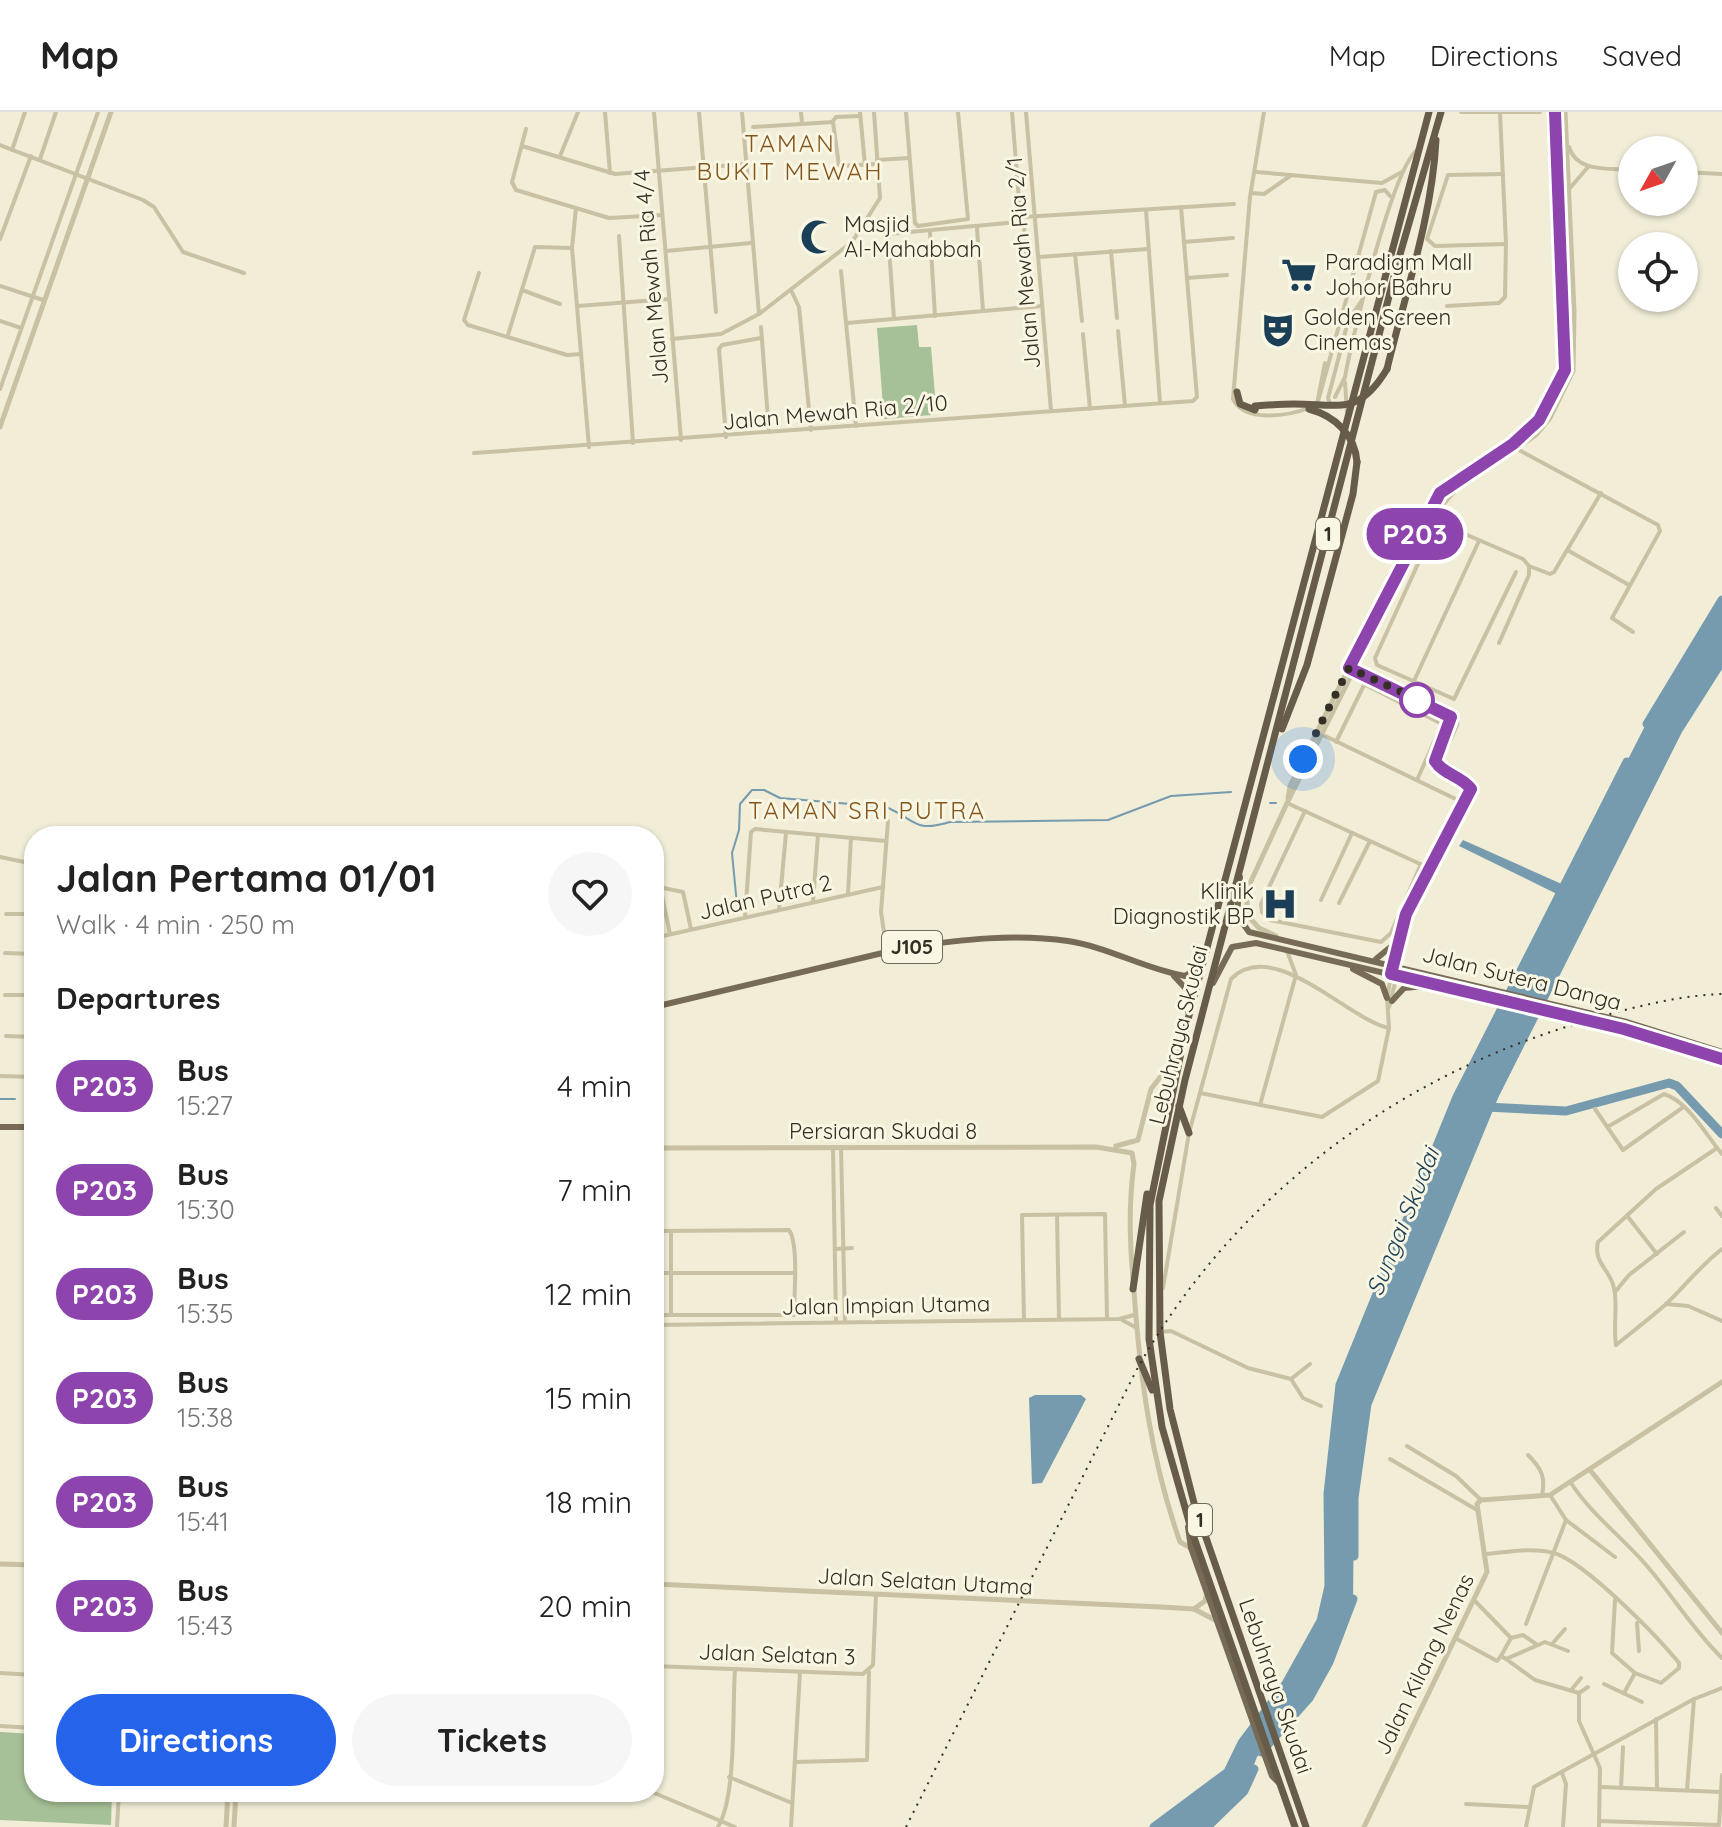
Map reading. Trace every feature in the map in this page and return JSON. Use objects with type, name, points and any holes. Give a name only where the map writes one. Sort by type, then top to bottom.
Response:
[{"type":"highway","name":"Lebuhraya Skudai","points":[[1295,1827],[1245,1692],[1187,1516],[1157,1399],[1149,1331],[1148,1240],[1153,1177],[1187,1023],[1429,112]]},
{"type":"highway","name":"Lebuhraya Skudai","points":[[1306,1827],[1180,1457],[1160,1332],[1159,1201],[1205,1001],[1399,258],[1441,112]]},
{"type":"highway","points":[[1255,408],[1294,404],[1335,408],[1369,394],[1387,369],[1435,164],[1436,130]]},
{"type":"highway","points":[[1241,399],[1237,392],[1240,404],[1255,408],[1299,407],[1321,412],[1350,437],[1357,462],[1357,479],[1307,665],[1270,758]]},
{"type":"highway","points":[[1179,1104],[1189,1133]]},
{"type":"highway","points":[[1133,1289],[1144,1204],[1153,1177]]},
{"type":"highway","points":[[1139,1359],[1157,1399]]},
{"type":"main road","name":"Jalan Sutera Danga","points":[[1243,858],[1237,908],[1239,922],[1249,932],[1396,965],[1722,1060]]},
{"type":"main road","name":"J105","points":[[664,1005],[887,952],[948,941],[1036,939],[1096,948],[1171,974]]},
{"type":"main road","points":[[1373,960],[1385,955],[1399,940]]},
{"type":"main road","points":[[1171,974],[1185,976],[1191,973],[1209,942]]},
{"type":"main road","name":"Jalan Sutera Danga","points":[[1205,1001],[1232,947],[1256,943],[1448,988],[1500,996]]},
{"type":"main road","points":[[1343,963],[1377,980],[1389,1002]]},
{"type":"main road","points":[[1171,974],[1185,985],[1189,995],[1187,1023]]},
{"type":"main road","points":[[1389,1002],[1398,991],[1409,985],[1448,988]]},
{"type":"main road","name":"Jalan Sutera Danga","points":[[1544,1007],[1627,1022],[1722,1052]]},
{"type":"main road","points":[[0,1127],[24,1127]]},
{"type":"main road","name":"Lebuhraya Skudai","points":[[1187,1516],[1191,1548],[1245,1692]]},
{"type":"street","points":[[12,150],[25,112]]},
{"type":"street","points":[[40,159],[56,112]]},
{"type":"street","points":[[0,389],[98,112]]},
{"type":"street","points":[[0,427],[111,112]]},
{"type":"street","points":[[560,156],[578,112]]},
{"type":"street","points":[[605,112],[610,173]]},
{"type":"street","name":"Jalan Mewah Ria 4/4","points":[[654,112],[681,440]]},
{"type":"street","points":[[699,112],[716,312]]},
{"type":"street","points":[[742,112],[759,314]]},
{"type":"street","points":[[801,112],[802,123]]},
{"type":"street","points":[[672,339],[721,334],[759,314],[856,237],[880,198],[874,112]]},
{"type":"street","points":[[906,112],[916,225],[968,219],[958,112]]},
{"type":"street","points":[[1012,112],[1020,213],[1035,218],[1234,204]]},
{"type":"street","name":"Jalan Mewah Ria 2/1","points":[[1026,112],[1051,411]]},
{"type":"street","points":[[1264,112],[1257,172],[1251,193],[1233,399],[1243,412],[1257,415],[1304,410],[1318,405],[1376,192]]},
{"type":"street","points":[[1461,112],[1540,112]]},
{"type":"street","points":[[1548,112],[1555,280],[1568,277],[1573,280]]},
{"type":"street","points":[[1290,941],[1254,925],[1245,904],[1247,890],[1320,734],[1440,493],[1452,482],[1513,444],[1539,420],[1565,370],[1564,280],[1555,112]]},
{"type":"street","points":[[1428,517],[1456,489],[1519,450],[1550,418],[1573,371],[1573,280],[1565,112]]},
{"type":"street","points":[[1447,306],[1502,301],[1506,244],[1500,113]]},
{"type":"street","points":[[865,165],[860,114],[836,117],[833,122],[837,164],[841,167],[865,165],[909,158]]},
{"type":"street","points":[[753,127],[833,122]]},
{"type":"street","points":[[526,129],[513,187],[617,219],[662,215]]},
{"type":"street","points":[[1567,142],[1572,157],[1588,167],[1618,169]]},
{"type":"street","points":[[0,145],[87,176],[154,207],[183,252],[244,273]]},
{"type":"street","points":[[522,146],[610,173],[747,164]]},
{"type":"street","points":[[1335,397],[1345,377],[1390,196],[1419,149]]},
{"type":"street","points":[[0,239],[31,156]]},
{"type":"street","points":[[1570,188],[1588,167]]},
{"type":"street","points":[[1257,172],[1366,182],[1390,181],[1405,169]]},
{"type":"street","points":[[1698,173],[1722,174]]},
{"type":"street","points":[[1251,193],[1264,194],[1289,174]]},
{"type":"street","points":[[1504,174],[1448,175],[1427,239],[1435,246],[1506,244]]},
{"type":"street","points":[[1366,182],[1376,192]]},
{"type":"street","points":[[1376,192],[1385,190],[1390,196]]},
{"type":"street","points":[[1181,207],[1187,278],[1227,275]]},
{"type":"street","points":[[576,208],[572,248],[589,447]]},
{"type":"street","points":[[1146,210],[1160,404]]},
{"type":"street","points":[[894,319],[888,234],[1022,224],[1031,307]]},
{"type":"street","points":[[977,228],[983,311]]},
{"type":"street","points":[[930,233],[935,316]]},
{"type":"street","points":[[619,236],[633,443]]},
{"type":"street","points":[[1184,242],[1233,238]]},
{"type":"street","points":[[665,251],[751,243]]},
{"type":"street","points":[[508,335],[535,247],[572,248]]},
{"type":"street","points":[[1038,257],[1148,249]]},
{"type":"street","points":[[1111,251],[1117,318]]},
{"type":"street","points":[[1075,254],[1082,321]]},
{"type":"street","points":[[841,271],[856,426]]},
{"type":"street","points":[[479,273],[464,320],[466,324],[567,355],[581,354]]},
{"type":"street","name":"Jalan Mewah Ria 2/10","points":[[474,453],[1193,401],[1197,397],[1187,278]]},
{"type":"street","points":[[0,286],[43,300]]},
{"type":"street","points":[[790,289],[799,307],[811,430]]},
{"type":"street","points":[[522,290],[560,304]]},
{"type":"street","points":[[1335,408],[1328,398],[1348,321],[1366,295]]},
{"type":"street","points":[[578,306],[669,299]]},
{"type":"street","points":[[847,323],[1042,306]]},
{"type":"street","points":[[0,321],[21,328]]},
{"type":"street","points":[[761,327],[769,432]]},
{"type":"street","points":[[1118,331],[1125,406]]},
{"type":"street","points":[[1083,334],[1090,409]]},
{"type":"street","points":[[726,437],[719,349],[722,345],[761,338]]},
{"type":"street","points":[[1318,407],[1316,400],[1325,363],[1335,350]]},
{"type":"street","points":[[1565,370],[1573,371]]},
{"type":"street","points":[[1345,377],[1348,420]]},
{"type":"street","points":[[1323,394],[1335,397],[1346,405]]},
{"type":"street","points":[[1519,450],[1659,528],[1612,618],[1633,632]]},
{"type":"street","points":[[1428,517],[1550,574],[1569,551],[1601,493]]},
{"type":"street","points":[[1433,531],[1375,662],[1413,683],[1454,699],[1516,572]]},
{"type":"street","points":[[1413,683],[1479,541]]},
{"type":"street","points":[[1569,551],[1629,585]]},
{"type":"street","points":[[1499,643],[1529,575],[1529,566]]},
{"type":"street","points":[[1353,667],[1451,717],[1435,761],[1442,770],[1469,785],[1468,805]]},
{"type":"street","points":[[1200,1093],[1304,1115],[1326,1116],[1376,1084],[1389,1028],[1389,1002],[1394,975],[1408,922],[1455,828],[1476,796],[1473,782],[1441,760],[1457,724],[1453,712],[1353,667]]},
{"type":"street","points":[[1336,742],[1368,677]]},
{"type":"street","points":[[1364,684],[1442,724],[1417,780]]},
{"type":"street","points":[[1320,734],[1468,805]]},
{"type":"street","points":[[1287,803],[1429,868]]},
{"type":"street","points":[[1305,811],[1261,904],[1262,912],[1270,920],[1381,942],[1391,933],[1421,864]]},
{"type":"street","points":[[887,952],[881,912],[888,821]]},
{"type":"street","points":[[1396,965],[1406,914],[1429,868],[1455,828]]},
{"type":"street","points":[[745,917],[753,830],[886,841]]},
{"type":"street","points":[[779,910],[787,831]]},
{"type":"street","points":[[1321,900],[1352,833]]},
{"type":"street","points":[[813,902],[818,835]]},
{"type":"street","points":[[848,894],[851,838]]},
{"type":"street","points":[[1339,903],[1370,841]]},
{"type":"street","points":[[0,857],[24,862]]},
{"type":"street","name":"Jalan Putra 2","points":[[664,936],[883,887]]},
{"type":"street","points":[[664,888],[683,892],[691,929]]},
{"type":"street","points":[[664,912],[670,934]]},
{"type":"street","points":[[6,914],[24,914]]},
{"type":"street","points":[[1260,1105],[1296,975],[1287,951]]},
{"type":"street","points":[[5,953],[24,954]]},
{"type":"street","points":[[1159,1306],[1189,1133],[1231,979],[1238,972],[1254,969],[1296,975],[1361,1019],[1389,1028]]},
{"type":"street","points":[[5,995],[24,995]]},
{"type":"street","points":[[6,1036],[24,1037]]},
{"type":"street","points":[[1111,1147],[1138,1140],[1151,1089],[1180,1052]]},
{"type":"street","points":[[0,1076],[24,1077]]},
{"type":"street","points":[[1609,1126],[1664,1094],[1684,1108],[1722,1154]]},
{"type":"street","points":[[1595,1109],[1623,1150],[1684,1108]]},
{"type":"street","points":[[833,1147],[836,1321]]},
{"type":"street","points":[[841,1147],[845,1321]]},
{"type":"street","points":[[1111,1147],[1128,1150],[1134,1155],[1128,1240],[1141,1375],[1160,1482],[1180,1542],[1191,1548]]},
{"type":"street","name":"Persiaran Skudai 8","points":[[664,1148],[1111,1147]]},
{"type":"street","points":[[1717,1148],[1656,1189],[1598,1242],[1597,1259],[1615,1292],[1613,1318],[1616,1345],[1666,1304],[1692,1279],[1696,1269],[1722,1249]]},
{"type":"street","points":[[1716,1208],[1722,1216]]},
{"type":"street","points":[[1024,1320],[1022,1215],[1105,1214],[1107,1319]]},
{"type":"street","points":[[1057,1215],[1059,1319]]},
{"type":"street","points":[[1628,1217],[1657,1254]]},
{"type":"street","points":[[664,1231],[785,1229],[793,1236],[794,1273],[794,1315],[664,1315]]},
{"type":"street","points":[[671,1231],[671,1315]]},
{"type":"street","points":[[1615,1292],[1629,1275],[1684,1232]]},
{"type":"street","points":[[835,1249],[852,1248]]},
{"type":"street","points":[[664,1273],[794,1273]]},
{"type":"street","points":[[1666,1304],[1688,1306],[1722,1321]]},
{"type":"street","name":"Jalan Impian Utama","points":[[664,1325],[1119,1319],[1134,1315]]},
{"type":"street","name":"Jalan Impian Utama","points":[[1119,1319],[1135,1327]]},
{"type":"street","points":[[1160,1332],[1171,1331],[1248,1368],[1291,1379],[1303,1398],[1321,1406]]},
{"type":"street","points":[[1291,1379],[1310,1364]]},
{"type":"street","points":[[1407,1446],[1456,1476],[1481,1500],[1541,1498],[1571,1483],[1722,1382]]},
{"type":"street","points":[[1528,1455],[1542,1470],[1545,1481],[1541,1498]]},
{"type":"street","points":[[1390,1459],[1477,1510],[1481,1500]]},
{"type":"street","points":[[1590,1470],[1722,1633]]},
{"type":"street","points":[[1571,1483],[1582,1501],[1648,1567],[1674,1605],[1722,1658]]},
{"type":"street","points":[[1550,1495],[1566,1520],[1615,1557]]},
{"type":"street","name":"Jalan Kilang Nenas","points":[[1364,1827],[1487,1572],[1477,1510]]},
{"type":"street","points":[[1526,1624],[1566,1520]]},
{"type":"street","points":[[1486,1554],[1538,1550],[1575,1562],[1637,1620],[1680,1666],[1658,1684],[1635,1673],[1612,1653],[1615,1600]]},
{"type":"street","points":[[0,1564],[24,1565]]},
{"type":"street","name":"Jalan Selatan Utama","points":[[664,1584],[1194,1609],[1217,1621]]},
{"type":"street","points":[[1194,1609],[1205,1601],[1207,1592]]},
{"type":"street","name":"Jalan Selatan 3","points":[[664,1666],[863,1674],[869,1671],[876,1595]]},
{"type":"street","points":[[1475,1601],[1511,1638]]},
{"type":"street","points":[[1637,1620],[1639,1651]]},
{"type":"street","points":[[1552,1644],[1565,1629]]},
{"type":"street","points":[[1511,1638],[1523,1635],[1536,1644]]},
{"type":"street","points":[[1455,1638],[1497,1661],[1536,1644],[1552,1644],[1568,1651]]},
{"type":"street","points":[[1503,1657],[1511,1638]]},
{"type":"street","points":[[1503,1657],[1535,1680],[1579,1693]]},
{"type":"street","points":[[718,1827],[728,1802],[735,1669]]},
{"type":"street","points":[[795,1762],[867,1760],[869,1671]]},
{"type":"street","points":[[791,1827],[800,1672]]},
{"type":"street","points":[[0,1673],[24,1674]]},
{"type":"street","points":[[1624,1693],[1635,1673]]},
{"type":"street","points":[[1572,1689],[1581,1678]]},
{"type":"street","points":[[1604,1684],[1642,1702]]},
{"type":"street","points":[[1579,1693],[1588,1687]]},
{"type":"street","points":[[1526,1827],[1527,1807],[1534,1787],[1656,1719],[1722,1688]]},
{"type":"street","points":[[1579,1693],[1579,1721],[1600,1768],[1599,1824],[1719,1826],[1722,1775]]},
{"type":"street","points":[[1687,1790],[1694,1699]]},
{"type":"street","points":[[1656,1719],[1657,1789]]},
{"type":"street","points":[[0,1726],[24,1727]]},
{"type":"street","points":[[1621,1788],[1623,1747]]},
{"type":"street","points":[[1562,1773],[1566,1784],[1563,1827]]},
{"type":"street","points":[[729,1777],[792,1803]]},
{"type":"street","points":[[1601,1787],[1721,1792]]},
{"type":"street","points":[[664,1797],[735,1827]]},
{"type":"street","points":[[117,1827],[118,1802]]},
{"type":"street","points":[[226,1827],[227,1802]]},
{"type":"street","points":[[234,1827],[235,1802]]},
{"type":"street","points":[[1466,1804],[1527,1807]]},
{"type":"green space","points":[[917,325],[919,347],[931,347],[936,408],[931,409],[931,415],[884,419],[877,328]]},
{"type":"green space","points":[[0,1732],[24,1733],[24,1802],[112,1802],[111,1825],[0,1820]]},
{"type":"water","points":[[1722,600],[1722,661],[1678,730],[1494,1096],[1367,1404],[1354,1498],[1353,1605],[1329,1662],[1309,1698],[1257,1757],[1244,1791],[1223,1815],[1207,1827],[1154,1827],[1228,1772],[1242,1743],[1286,1684],[1321,1621],[1329,1586],[1328,1494],[1340,1385],[1457,1097],[1559,895],[1459,846],[1463,840],[1564,885],[1646,724]]},
{"type":"water","points":[[1035,1395],[1081,1395],[1086,1399],[1042,1483],[1032,1484],[1029,1398]]},
{"type":"waterway","points":[[1647,724],[1722,600]]},
{"type":"waterway","points":[[1354,1556],[1354,1498],[1367,1404],[1494,1096],[1678,730],[1722,661]]},
{"type":"waterway","name":"Sungai Skudai","points":[[1154,1827],[1228,1772],[1242,1743],[1286,1684],[1321,1621],[1329,1586],[1328,1494],[1340,1385],[1457,1097],[1627,762]]},
{"type":"waterway","points":[[737,905],[732,853],[739,830],[740,804],[752,790],[764,790],[780,798],[886,807],[922,826],[950,822],[1108,820],[1171,796],[1231,792]]},
{"type":"waterway","points":[[1270,803],[1276,803]]},
{"type":"waterway","points":[[1486,1107],[1566,1111],[1669,1083],[1677,1086],[1722,1134]]},
{"type":"waterway","points":[[0,1099],[15,1099]]},
{"type":"waterway","points":[[1261,1752],[1309,1698],[1329,1662],[1353,1599]]},
{"type":"waterway","points":[[1207,1827],[1244,1791],[1254,1769]]},
{"type":"railway","points":[[906,1827],[1136,1371],[1175,1309],[1219,1252],[1269,1200],[1323,1154],[1382,1112],[1445,1077],[1510,1047],[1632,1008],[1667,1000],[1722,994]]},
{"type":"bus line","name":"P203","points":[[1555,112],[1564,280],[1565,370],[1539,420],[1513,444],[1452,482],[1440,493],[1425,515],[1349,668],[1451,717],[1435,761],[1442,770],[1465,782],[1471,789],[1406,914],[1391,974],[1624,1029],[1722,1059]]},
{"type":"place","name":"Masjid Al-Mahabbah","points":[[818,237]]},
{"type":"place","name":"Paradigm Mall Johor Bahru","points":[[1299,275]]},
{"type":"place","name":"Golden Screen Cinemas","points":[[1278,330]]},
{"type":"place","name":"Klinik Diagnostik BP","points":[[1280,904]]},
{"type":"district","name":"TAMAN BUKIT MEWAH","points":[[790,158]]},
{"type":"district","name":"TAMAN SRI PUTRA","points":[[867,811]]},
{"type":"route","points":[[1303,759],[1349,668],[1421,701],[1417,700]]}]
